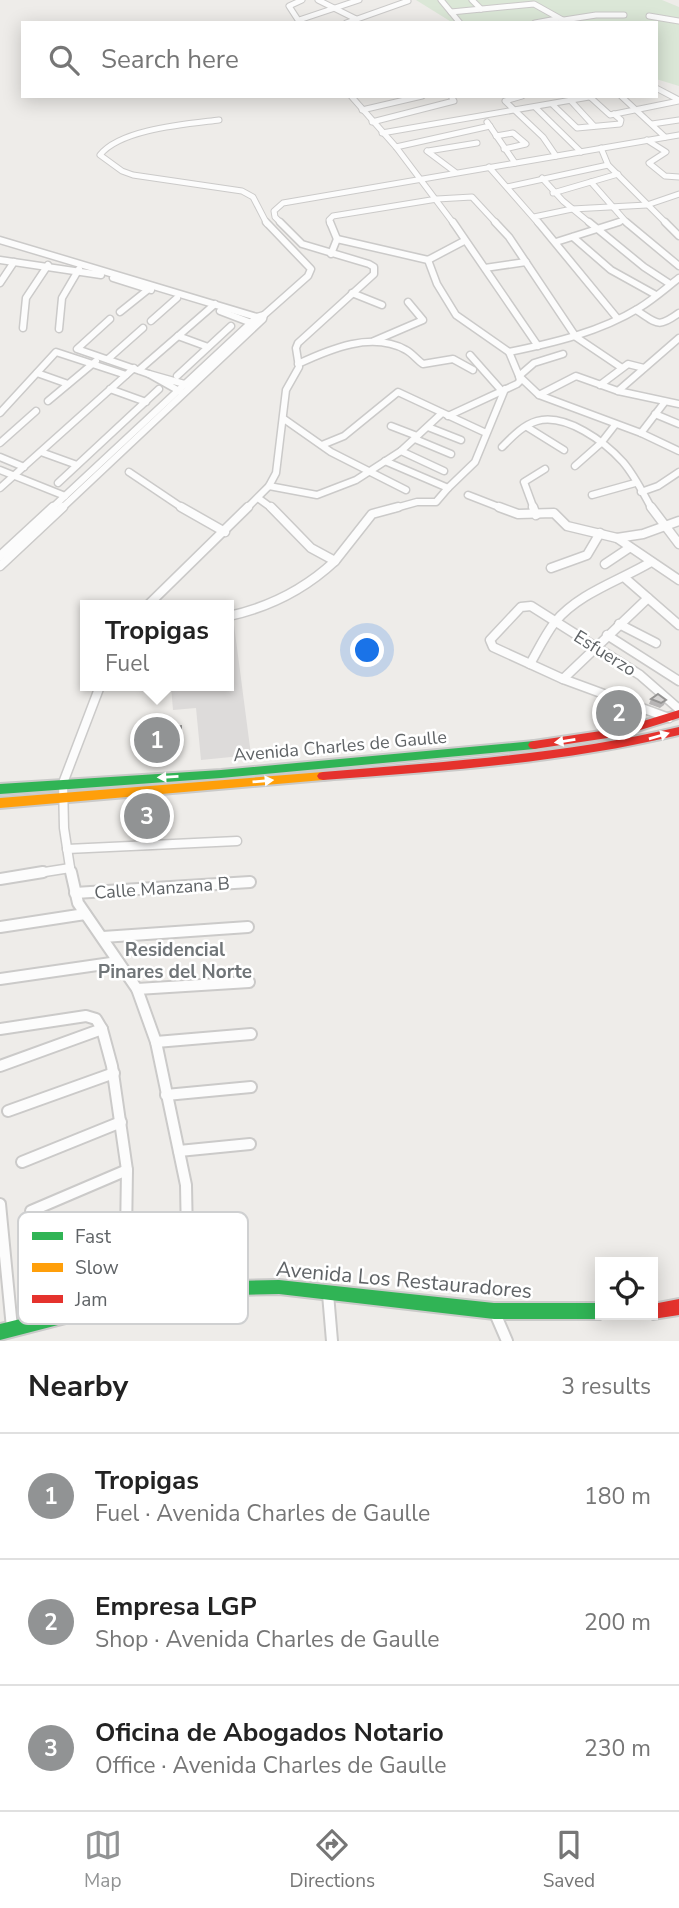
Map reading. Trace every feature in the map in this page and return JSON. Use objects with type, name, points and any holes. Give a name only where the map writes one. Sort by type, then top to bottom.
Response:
[{"type":"main road","name":"Avenida Charles de Gaulle","points":[[0,789],[221,774],[550,744],[621,732],[674,716]]},
{"type":"main road","name":"Avenida Charles de Gaulle","points":[[0,803],[557,756],[630,744],[679,731]]},
{"type":"main road","name":"Avenida Los Restauradores","points":[[248,1288],[279,1287],[494,1311],[595,1311]]},
{"type":"main road","points":[[658,1310],[679,1307]]},
{"type":"main road","name":"Avenida Los Restauradores","points":[[6,1330],[31,1324]]},
{"type":"street","points":[[302,0],[289,5],[299,21],[359,0]]},
{"type":"street","points":[[318,0],[356,19]]},
{"type":"street","points":[[440,0],[458,21]]},
{"type":"street","points":[[472,0],[481,9]]},
{"type":"street","points":[[351,21],[408,1],[415,9]]},
{"type":"street","points":[[451,12],[531,2],[557,19],[566,21],[585,16],[624,15]]},
{"type":"street","points":[[585,16],[591,21]]},
{"type":"street","points":[[649,16],[679,21]]},
{"type":"street","points":[[549,21],[557,19]]},
{"type":"street","points":[[658,89],[679,101]]},
{"type":"street","points":[[353,98],[437,199],[538,346]]},
{"type":"street","points":[[362,110],[413,98]]},
{"type":"street","points":[[372,122],[454,101],[452,98]]},
{"type":"street","points":[[514,98],[506,100],[513,111],[543,137],[555,156]]},
{"type":"street","points":[[382,133],[584,98]]},
{"type":"street","points":[[590,98],[607,114],[679,101]]},
{"type":"street","points":[[623,98],[665,137]]},
{"type":"street","points":[[571,101],[594,126]]},
{"type":"street","points":[[552,104],[577,128],[620,124],[621,120],[614,114]]},
{"type":"street","points":[[535,107],[561,129],[581,152]]},
{"type":"street","points":[[482,114],[515,163]]},
{"type":"street","points":[[0,556],[308,276],[310,269],[262,218],[253,197],[242,191],[122,172],[100,155],[103,148],[118,141],[173,126],[219,120]]},
{"type":"street","points":[[652,124],[679,120]]},
{"type":"street","points":[[396,147],[490,126]]},
{"type":"street","points":[[496,136],[513,133],[526,144],[504,149]]},
{"type":"street","points":[[153,600],[269,486],[276,473],[286,390],[298,364],[298,343],[374,274],[374,267],[302,244],[275,217],[274,211],[283,204],[419,178],[679,135]]},
{"type":"street","points":[[647,140],[666,152],[649,163],[665,176],[679,177]]},
{"type":"street","points":[[416,143],[455,173]]},
{"type":"street","points":[[428,151],[477,144]]},
{"type":"street","points":[[601,148],[608,165],[679,236]]},
{"type":"street","points":[[507,187],[608,165]]},
{"type":"street","points":[[489,167],[556,242],[617,318]]},
{"type":"street","points":[[553,193],[618,174]]},
{"type":"street","points":[[542,178],[553,193],[572,209],[646,270],[670,284]]},
{"type":"street","points":[[591,183],[624,220],[679,266]]},
{"type":"street","points":[[534,217],[572,209],[647,205],[679,194]]},
{"type":"street","points":[[331,254],[337,239],[329,220],[333,216],[437,199],[472,197],[496,221],[576,337],[622,368]]},
{"type":"street","points":[[556,242],[624,220]]},
{"type":"street","points":[[573,237],[610,271],[656,295]]},
{"type":"street","points":[[337,239],[428,260],[464,241]]},
{"type":"street","points":[[0,240],[81,268],[258,320]]},
{"type":"street","points":[[0,260],[81,268]]},
{"type":"street","points":[[269,486],[317,495],[371,473],[445,415],[520,381],[509,352],[456,315],[442,293],[428,260]]},
{"type":"street","points":[[0,283],[14,262]]},
{"type":"street","points":[[485,268],[526,262]]},
{"type":"street","points":[[23,328],[26,298],[48,265]]},
{"type":"street","points":[[59,329],[61,298],[81,268]]},
{"type":"street","points":[[509,352],[576,337],[636,310],[679,278]]},
{"type":"street","points":[[151,288],[177,298],[213,306]]},
{"type":"street","points":[[120,312],[151,288]]},
{"type":"street","points":[[352,293],[382,305]]},
{"type":"street","points":[[151,321],[177,298]]},
{"type":"street","points":[[298,364],[331,350],[372,342],[423,320],[408,302]]},
{"type":"street","points":[[0,488],[126,375],[213,306]]},
{"type":"street","points":[[636,310],[658,324],[664,324],[679,313]]},
{"type":"street","points":[[110,319],[84,347],[104,358],[187,385]]},
{"type":"street","points":[[177,376],[231,326]]},
{"type":"street","points":[[48,401],[93,363],[104,358],[144,328]]},
{"type":"street","points":[[178,336],[208,346]]},
{"type":"street","points":[[618,391],[679,338]]},
{"type":"street","points":[[372,342],[405,349],[423,364],[453,359],[473,370]]},
{"type":"street","points":[[0,413],[51,356],[59,352],[126,375]]},
{"type":"street","points":[[519,376],[534,363],[563,354]]},
{"type":"street","points":[[470,355],[503,389]]},
{"type":"street","points":[[600,385],[631,363],[644,368]]},
{"type":"street","points":[[37,373],[68,384]]},
{"type":"street","points":[[149,374],[180,391]]},
{"type":"street","points":[[519,376],[539,395],[573,410],[641,433],[679,451]]},
{"type":"street","points":[[539,395],[576,376],[618,391],[679,404]]},
{"type":"street","points":[[110,389],[146,402]]},
{"type":"street","points":[[58,483],[159,389]]},
{"type":"street","points":[[234,615],[271,605],[303,588],[335,561],[372,514],[417,502],[436,503],[475,462],[503,389]]},
{"type":"street","points":[[322,445],[332,443],[350,432],[398,392],[486,433]]},
{"type":"street","points":[[641,433],[664,402]]},
{"type":"street","points":[[558,421],[573,410]]},
{"type":"street","points":[[0,443],[36,411]]},
{"type":"street","points":[[655,414],[679,424]]},
{"type":"street","points":[[284,419],[322,445],[406,490]]},
{"type":"street","points":[[502,447],[514,434],[540,421],[558,421],[601,443],[623,463],[661,527],[679,544]]},
{"type":"street","points":[[575,466],[601,443],[615,425]]},
{"type":"street","points":[[391,426],[452,454]]},
{"type":"street","points":[[428,427],[461,440]]},
{"type":"street","points":[[527,427],[564,450]]},
{"type":"street","points":[[401,451],[444,471]]},
{"type":"street","points":[[40,452],[77,465]]},
{"type":"street","points":[[0,457],[24,467]]},
{"type":"street","points":[[385,461],[448,488]]},
{"type":"street","points":[[536,515],[524,481],[545,469]]},
{"type":"street","points":[[0,470],[67,497]]},
{"type":"street","points":[[129,472],[157,493],[225,532]]},
{"type":"street","points":[[640,492],[659,486],[678,475]]},
{"type":"street","points":[[592,495],[635,483]]},
{"type":"street","points":[[468,495],[518,514],[554,513],[567,526],[617,538],[679,580]]},
{"type":"street","points":[[0,566],[67,497]]},
{"type":"street","points":[[258,498],[275,509],[301,541],[335,561]]},
{"type":"street","points":[[617,538],[679,521]]},
{"type":"street","points":[[551,568],[587,555],[600,533]]},
{"type":"street","points":[[605,565],[629,548]]},
{"type":"street","points":[[651,562],[582,600],[556,622],[530,663],[563,678],[674,716]]},
{"type":"street","points":[[625,578],[679,625]]},
{"type":"street","points":[[563,678],[648,598]]},
{"type":"street","name":"Esfuerzo","points":[[530,663],[493,647],[490,642],[525,606],[531,606],[640,675],[679,709]]},
{"type":"street","points":[[619,624],[656,643]]},
{"type":"street","points":[[607,635],[679,681]]},
{"type":"street","points":[[98,691],[63,783],[70,867],[75,893],[85,914],[137,989],[156,1042],[187,1185],[187,1212]]},
{"type":"street","points":[[68,849],[237,841]]},
{"type":"street","points":[[0,879],[70,867]]},
{"type":"street","name":"Calle Manzana B","points":[[75,893],[250,882]]},
{"type":"street","points":[[0,927],[85,914]]},
{"type":"street","points":[[103,937],[248,927]]},
{"type":"street","points":[[0,979],[118,962]]},
{"type":"street","points":[[137,989],[249,982]]},
{"type":"street","points":[[0,1029],[86,1016],[99,1024],[114,1073],[127,1170],[127,1212]]},
{"type":"street","points":[[0,1066],[99,1024]]},
{"type":"street","points":[[156,1042],[251,1034]]},
{"type":"street","points":[[8,1111],[114,1073]]},
{"type":"street","points":[[166,1095],[251,1087]]},
{"type":"street","points":[[22,1162],[121,1122]]},
{"type":"street","points":[[179,1151],[250,1144]]},
{"type":"street","points":[[31,1211],[127,1170]]},
{"type":"street","points":[[0,1204],[6,1330]]},
{"type":"street","points":[[328,1294],[332,1341]]},
{"type":"street","points":[[494,1311],[508,1341]]},
{"type":"shaded area","points":[[234,625],[251,755],[201,760],[196,708],[173,710],[171,691],[234,691]]},
{"type":"green space","points":[[416,0],[662,0],[679,7],[679,86],[658,80],[658,21],[450,21]]},
{"type":"building","points":[[658,694],[666,700],[661,703],[651,699]]},
{"type":"building","points":[[608,698],[631,706],[633,711],[610,712]]},
{"type":"building","points":[[181,726],[181,744],[133,749],[133,730]]},
{"type":"traffic: fast","points":[[0,789],[221,774],[534,745]]},
{"type":"traffic: fast","points":[[248,1288],[279,1287],[494,1311],[595,1311]]},
{"type":"traffic: fast","points":[[0,1332],[32,1324]]},
{"type":"traffic: slow","points":[[0,803],[323,776]]},
{"type":"traffic: jam","points":[[534,745],[621,732],[679,714]]},
{"type":"traffic: jam","points":[[323,776],[547,756],[591,750],[679,731]]},
{"type":"traffic: jam","points":[[658,1310],[679,1307]]},
{"type":"place","name":"Empresa LGP","points":[[619,713]]},
{"type":"place","name":"Tropigas","points":[[157,740]]},
{"type":"place","name":"Oficina de Abogados Notario","points":[[147,816]]},
{"type":"district","name":"Residencial Pinares del Norte","points":[[175,961]]}]
